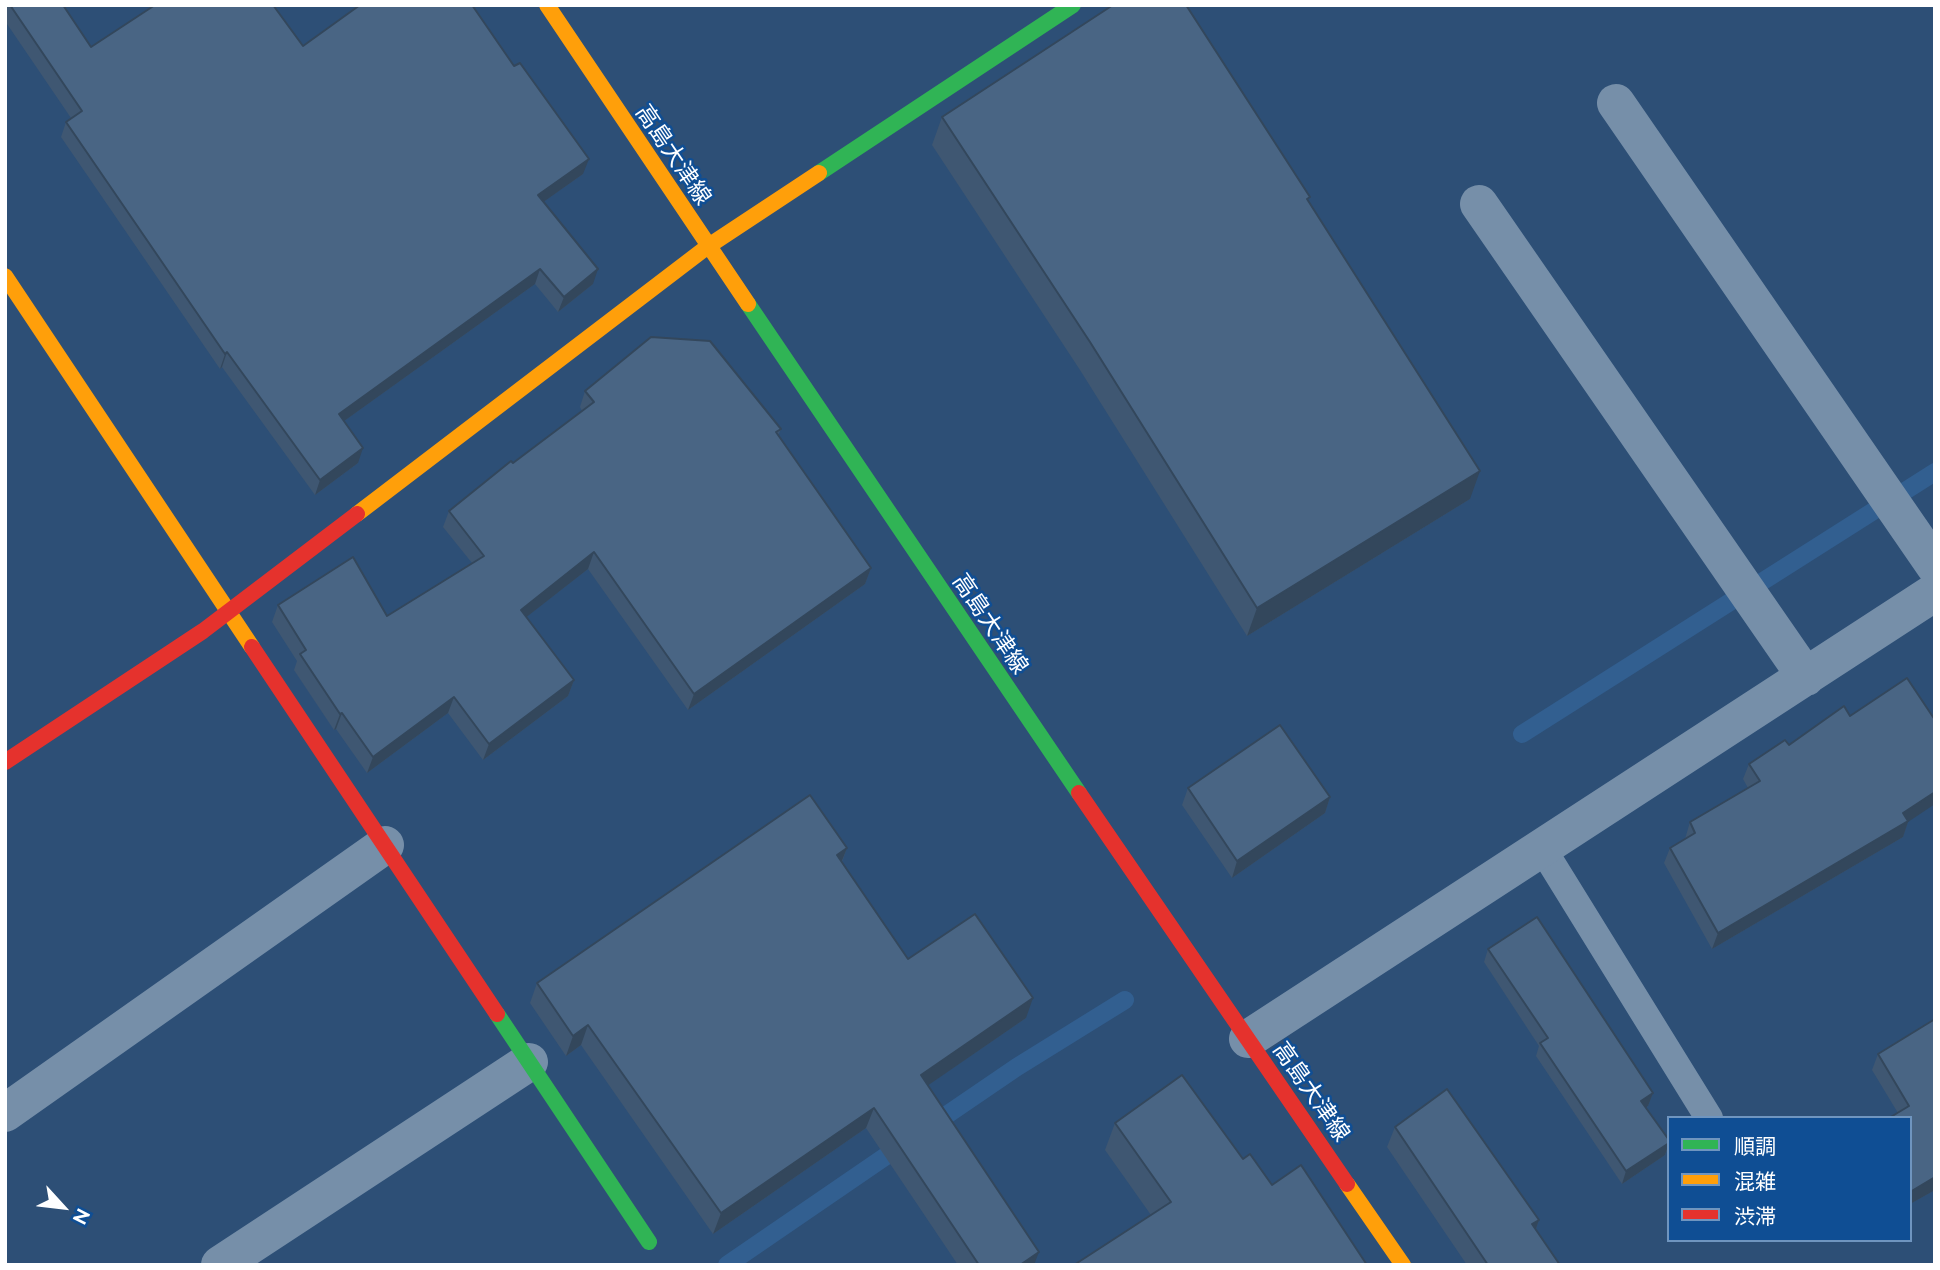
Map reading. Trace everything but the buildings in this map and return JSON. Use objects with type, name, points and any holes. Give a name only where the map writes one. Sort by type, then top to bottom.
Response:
[{"type":"street","name":"高島大津線","points":[[547,5],[707,247],[1403,1265]]},
{"type":"street","points":[[5,762],[202,631],[707,247],[1073,5]]},
{"type":"street","points":[[1616,103],[1935,566]]},
{"type":"street","points":[[1479,204],[1806,677]]},
{"type":"street","points":[[5,276],[649,1242]]},
{"type":"street","points":[[1248,1040],[1935,592]]},
{"type":"street","points":[[5,1113],[384,845]]},
{"type":"street","points":[[220,1265],[529,1062]]},
{"type":"lane","points":[[1542,848],[1708,1116]]},
{"type":"waterway","points":[[1522,734],[1935,472]]},
{"type":"waterway","points":[[929,1127],[1017,1067],[1125,1000]]},
{"type":"waterway","points":[[727,1265],[905,1143]]},
{"type":"traffic: fast","points":[[819,173],[1073,5]]},
{"type":"traffic: fast","points":[[748,304],[1079,793]]},
{"type":"traffic: fast","points":[[497,1014],[649,1242]]},
{"type":"traffic: slow","points":[[547,5],[748,304]]},
{"type":"traffic: slow","points":[[357,514],[707,247],[819,173]]},
{"type":"traffic: slow","points":[[5,276],[252,647]]},
{"type":"traffic: slow","points":[[1347,1184],[1403,1265]]},
{"type":"traffic: jam","points":[[5,762],[203,631],[357,514]]},
{"type":"traffic: jam","points":[[252,647],[497,1014]]},
{"type":"traffic: jam","points":[[1079,793],[1347,1184]]}]
